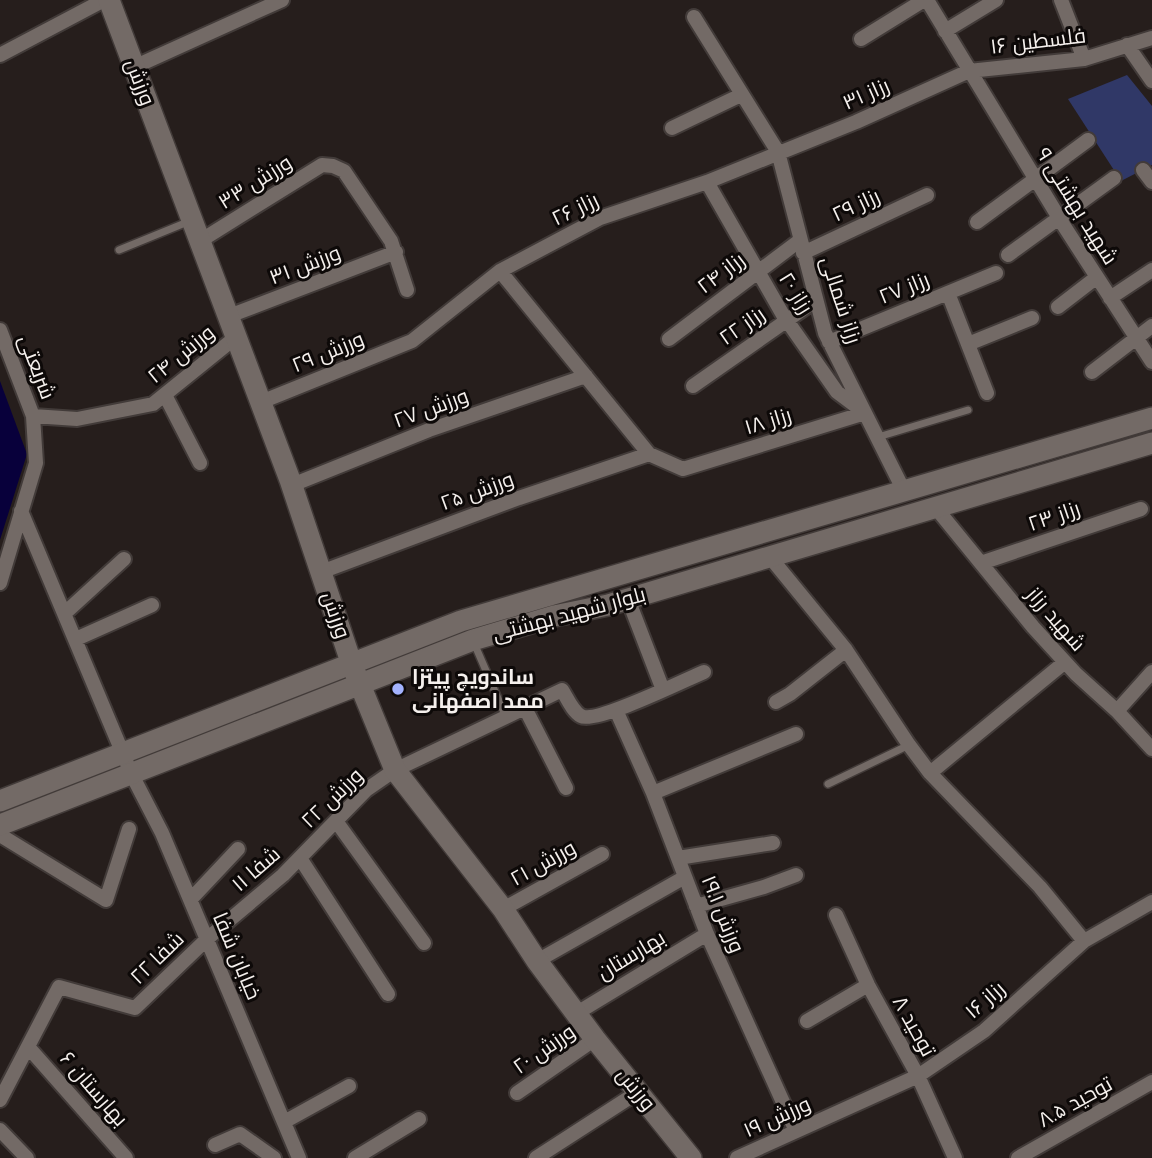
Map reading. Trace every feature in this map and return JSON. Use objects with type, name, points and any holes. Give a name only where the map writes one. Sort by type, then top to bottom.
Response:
[{"type":"main road","name":"ورزش","points":[[109,0],[292,485],[352,665],[395,770],[503,909],[594,1039],[691,1158]]},
{"type":"main road","name":"بلوار شهید بهشتی","points":[[0,825],[127,763],[352,665],[461,621],[1152,418]]},
{"type":"main road","name":"بلوار شهید بهشتی","points":[[0,801],[127,763],[361,685],[472,640],[554,616],[628,599],[1152,443]]},
{"type":"main road","points":[[796,523],[803,548]]},
{"type":"street","points":[[0,55],[104,0]]},
{"type":"street","points":[[134,67],[282,0]]},
{"type":"street","points":[[861,40],[926,0]]},
{"type":"street","name":"شهید بهشتی ۹","points":[[926,0],[1035,180],[1152,362]]},
{"type":"street","points":[[945,31],[996,0]]},
{"type":"street","points":[[1061,0],[1084,59]]},
{"type":"street","name":"رزاز شمالی","points":[[694,17],[778,152],[801,247],[829,342],[904,491]]},
{"type":"street","name":"فلسطین ۱۶","points":[[969,71],[1084,59],[1152,38]]},
{"type":"street","points":[[1127,46],[1152,81]]},
{"type":"street","name":"رزاز ۳۱","points":[[778,152],[856,122],[969,71]]},
{"type":"street","points":[[672,128],[741,95]]},
{"type":"street","points":[[977,222],[1088,140]]},
{"type":"street","name":"رزاز ۲۶","points":[[412,341],[500,271],[600,218],[707,182],[778,152]]},
{"type":"street","name":"ورزش ۳۳","points":[[200,241],[322,165],[344,171],[396,252]]},
{"type":"street","points":[[1007,255],[1114,178]]},
{"type":"street","name":"رزاز ۲۰","points":[[707,182],[787,321],[837,392],[865,414]]},
{"type":"street","name":"رزاز ۲۹","points":[[801,247],[927,195]]},
{"type":"street","name":"رزاز ۲۴","points":[[668,339],[758,272],[801,247]]},
{"type":"street","points":[[396,252],[407,290]]},
{"type":"street","name":"ورزش ۳۱","points":[[232,326],[396,252]]},
{"type":"street","points":[[1110,298],[1152,270]]},
{"type":"street","points":[[500,271],[649,454]]},
{"type":"street","name":"رزاز ۲۷","points":[[829,342],[996,273]]},
{"type":"street","points":[[1058,307],[1097,277]]},
{"type":"street","points":[[948,293],[987,393]]},
{"type":"street","name":"رزاز ۲۲","points":[[693,386],[816,300]]},
{"type":"street","points":[[968,344],[1032,318]]},
{"type":"street","name":"ورزش ۲۴","points":[[159,400],[232,326]]},
{"type":"street","points":[[1092,372],[1152,326]]},
{"type":"street","name":"شریعتی","points":[[0,330],[33,416],[36,463],[0,583]]},
{"type":"street","name":"ورزش ۲۹","points":[[261,402],[412,341]]},
{"type":"street","name":"ورزش ۲۷","points":[[292,485],[429,430],[586,376]]},
{"type":"street","points":[[33,416],[77,419],[159,400],[200,463]]},
{"type":"street","name":"رزاز ۱۸","points":[[649,454],[683,469],[865,414]]},
{"type":"street","name":"ورزش ۲۵","points":[[321,572],[519,498],[649,454]]},
{"type":"street","name":"شهید رزاز","points":[[936,508],[1065,662],[1117,711],[1152,749]]},
{"type":"street","name":"رزاز ۲۳","points":[[981,563],[1141,509]]},
{"type":"street","name":"خیابان شفا","points":[[21,511],[127,763],[191,900],[284,1122],[294,1156]]},
{"type":"street","points":[[770,557],[846,650],[930,773],[1040,887],[1084,941]]},
{"type":"street","points":[[65,613],[124,559]]},
{"type":"street","points":[[628,599],[663,690]]},
{"type":"street","points":[[76,639],[152,606]]},
{"type":"street","points":[[776,702],[846,650]]},
{"type":"street","points":[[930,773],[1065,662]]},
{"type":"street","points":[[616,710],[704,671]]},
{"type":"street","points":[[1117,711],[1152,672]]},
{"type":"street","name":"ورزش ۲۲","points":[[300,858],[366,790],[395,770],[562,690],[582,717],[590,718],[616,710]]},
{"type":"street","points":[[525,708],[566,788]]},
{"type":"street","name":"ورزش ۱۹.۱","points":[[616,710],[653,793],[707,934],[796,1131]]},
{"type":"street","points":[[653,793],[796,734]]},
{"type":"street","points":[[336,821],[424,943]]},
{"type":"street","points":[[0,835],[106,900],[129,829]]},
{"type":"street","points":[[678,858],[773,843]]},
{"type":"street","name":"شفا ۱۱","points":[[191,900],[238,849]]},
{"type":"street","name":"ورزش ۲۱","points":[[503,909],[603,854]]},
{"type":"street","points":[[300,858],[388,994]]},
{"type":"street","name":"شفا ۱۱","points":[[207,939],[300,858]]},
{"type":"street","points":[[696,906],[796,875]]},
{"type":"street","points":[[537,961],[685,877]]},
{"type":"street","name":"رزاز ۱۶","points":[[834,1114],[918,1076],[984,1031],[1084,941],[1152,902]]},
{"type":"street","name":"توحید ۸","points":[[836,915],[867,985],[918,1076],[955,1158]]},
{"type":"street","name":"بهارستان","points":[[577,1013],[707,934]]},
{"type":"street","name":"شفا ۲۲","points":[[29,1048],[59,987],[135,1008],[207,939]]},
{"type":"street","points":[[807,1021],[867,985]]},
{"type":"street","name":"ورزش ۲۰","points":[[517,1093],[594,1039]]},
{"type":"street","points":[[0,1100],[29,1048]]},
{"type":"street","name":"بهارستان ۶","points":[[29,1048],[126,1158]]},
{"type":"street","name":"توحید ۸.۵","points":[[1018,1158],[1152,1082]]},
{"type":"street","points":[[284,1122],[349,1086]]},
{"type":"street","points":[[536,1158],[638,1092]]},
{"type":"street","name":"ورزش ۱۹","points":[[737,1158],[834,1114]]},
{"type":"street","points":[[355,1158],[419,1119]]},
{"type":"street","points":[[0,1130],[27,1158]]},
{"type":"street","points":[[215,1145],[240,1134],[274,1158]]},
{"type":"lane","points":[[119,250],[192,220]]},
{"type":"lane","points":[[877,437],[968,410]]},
{"type":"lane","points":[[472,640],[506,717]]},
{"type":"lane","points":[[828,784],[909,745]]},
{"type":"shaded area","points":[[1127,75],[1152,106],[1152,165],[1121,181],[1068,99]]},
{"type":"shaded area","points":[[0,381],[27,454],[0,540]]},
{"type":"place","name":"ساندویچ پیتزا ممد اصفهانی","points":[[398,689]]}]
